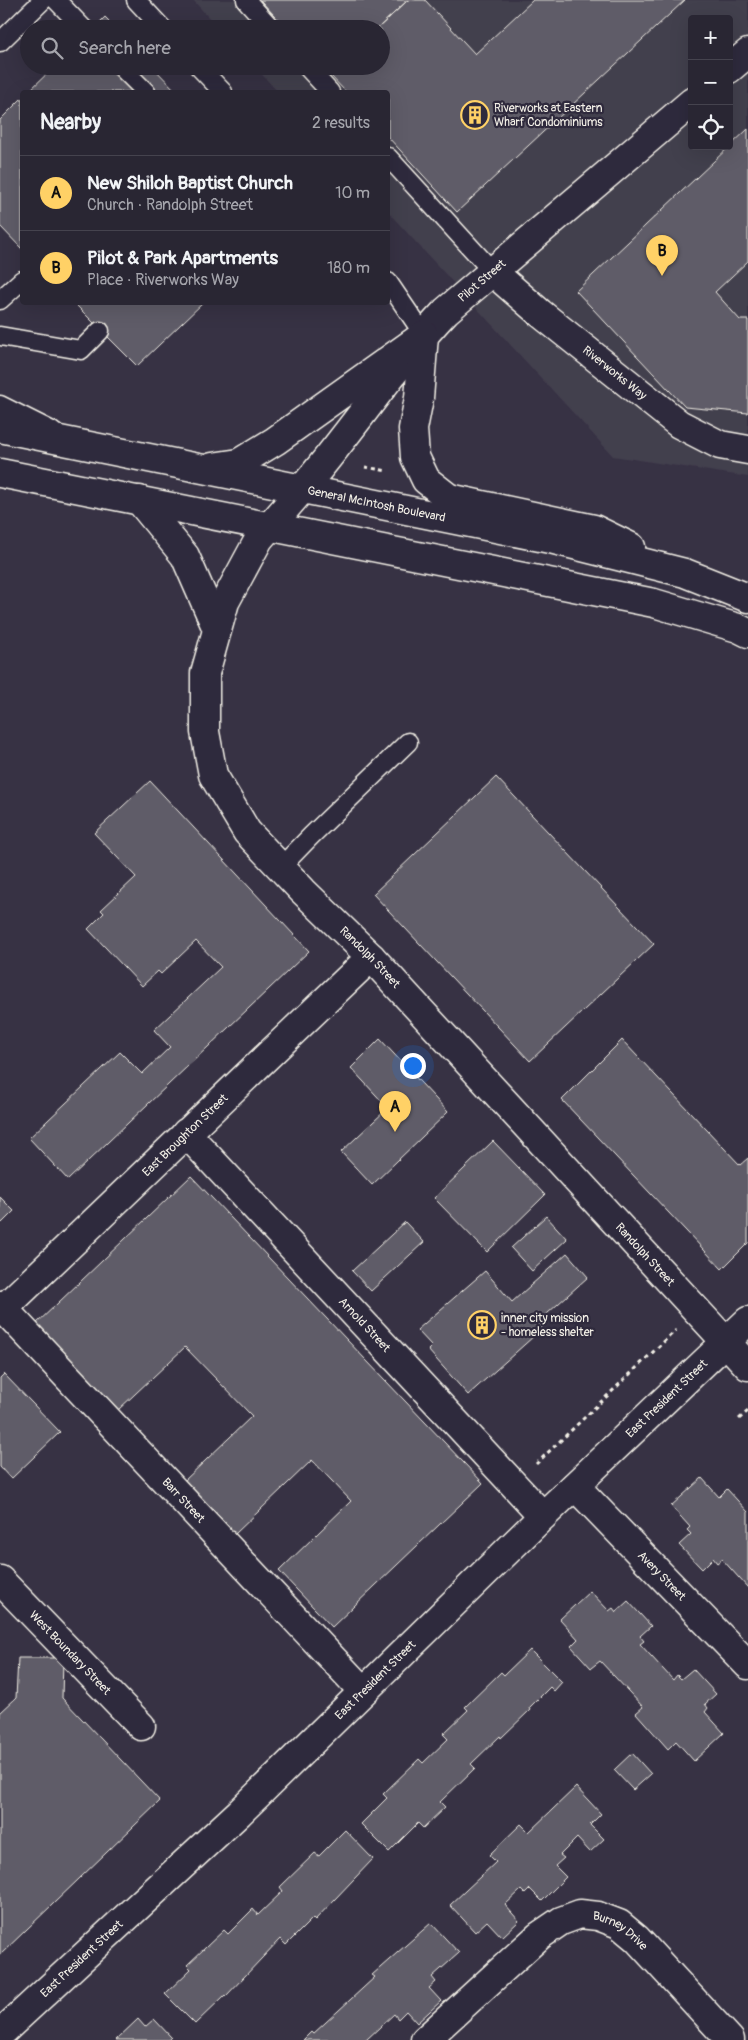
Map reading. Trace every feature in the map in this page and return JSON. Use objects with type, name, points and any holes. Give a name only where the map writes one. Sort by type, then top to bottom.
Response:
[{"type":"street","points":[[733,66],[748,53]]},
{"type":"street","name":"Pilot Street","points":[[302,489],[327,460],[424,334],[446,311],[688,105]]},
{"type":"street","name":"Riverworks Way","points":[[493,272],[679,424],[720,445],[748,450]]},
{"type":"street","points":[[200,468],[239,463],[274,442],[424,334]]},
{"type":"street","points":[[424,334],[419,398],[413,429],[415,457],[426,480],[448,498],[594,529],[685,573]]},
{"type":"street","name":"General McIntosh Boulevard","points":[[0,428],[550,539],[685,573],[748,598]]},
{"type":"street","points":[[0,473],[654,603],[738,628],[748,633]]},
{"type":"street","name":"Randolph Street","points":[[302,489],[258,540],[225,602],[205,673],[205,732],[212,774],[247,832],[280,868],[371,957],[727,1341],[748,1366]]},
{"type":"street","points":[[139,500],[185,556],[217,629]]},
{"type":"street","name":"East Broughton Street","points":[[1,1308],[371,957]]},
{"type":"street","name":"Arnold Street","points":[[186,1134],[543,1516]]},
{"type":"street","name":"Barr Street","points":[[1,1308],[362,1691]]},
{"type":"street","name":"East President Street","points":[[0,2034],[232,1820],[362,1691],[748,1321]]},
{"type":"street","name":"Avery Street","points":[[575,1486],[748,1665]]},
{"type":"street","name":"West Boundary Street","points":[[0,1580],[140,1726]]},
{"type":"street","name":"Burney Drive","points":[[425,2040],[539,1936],[561,1921],[580,1914],[598,1916],[618,1924],[637,1939],[730,2040]]},
{"type":"lane","points":[[23,20],[43,0]]},
{"type":"lane","points":[[56,0],[75,20]]},
{"type":"lane","points":[[136,0],[155,20]]},
{"type":"lane","points":[[246,0],[264,20]]},
{"type":"lane","points":[[0,42],[20,22]]},
{"type":"lane","points":[[129,75],[144,90]]},
{"type":"lane","points":[[206,75],[218,90]]},
{"type":"lane","points":[[314,75],[328,90]]},
{"type":"lane","points":[[390,159],[493,272]]},
{"type":"lane","points":[[0,300],[20,282]]},
{"type":"lane","points":[[390,285],[424,334]]},
{"type":"lane","points":[[0,336],[81,350],[100,331]]},
{"type":"lane","points":[[0,405],[74,443]]},
{"type":"lane","points":[[280,868],[408,742]]},
{"type":"path","points":[[365,467],[386,471]]},
{"type":"path","points":[[532,1468],[698,1310]]},
{"type":"path","points":[[738,1419],[748,1411]]},
{"type":"shaded area","points":[[193,0],[748,0],[748,477],[613,456],[390,214],[390,90],[276,90],[262,75],[390,75],[390,20],[211,20]]},
{"type":"building","points":[[260,0],[408,0],[387,20],[279,20]]},
{"type":"building","name":"Riverworks at Eastern Wharf Condominiums","points":[[408,0],[425,0],[475,54],[533,0],[685,0],[457,212],[390,139],[390,90],[344,90],[330,75],[390,75],[390,20],[387,20]]},
{"type":"building","points":[[46,75],[161,75],[175,90],[30,90]]},
{"type":"building","points":[[20,100],[20,247],[0,226],[0,120]]},
{"type":"building","points":[[748,129],[748,261],[715,292],[740,320],[748,320],[748,413],[685,407],[576,291],[726,150],[733,150],[733,143]]},
{"type":"building","points":[[76,305],[201,305],[137,366]]},
{"type":"building","points":[[496,777],[654,944],[530,1061],[373,894]]},
{"type":"building","points":[[150,781],[309,951],[68,1180],[29,1138],[120,1052],[142,1074],[170,1047],[154,1030],[221,967],[196,941],[161,974],[158,971],[142,986],[88,929],[104,913],[101,910],[136,877],[94,833]]},
{"type":"building","points":[[380,1039],[448,1112],[372,1185],[341,1152],[388,1108],[351,1068]]},
{"type":"building","points":[[622,1040],[740,1165],[748,1158],[748,1243],[722,1269],[562,1100]]},
{"type":"building","points":[[493,1141],[545,1195],[487,1252],[434,1198]]},
{"type":"building","points":[[191,1176],[483,1483],[332,1627],[279,1571],[351,1501],[312,1460],[234,1535],[183,1482],[252,1416],[185,1347],[118,1410],[36,1324]]},
{"type":"building","points":[[0,1197],[14,1211],[2,1223],[0,1221]]},
{"type":"building","points":[[546,1216],[567,1239],[532,1271],[511,1248]]},
{"type":"building","points":[[405,1222],[424,1242],[371,1291],[352,1271]]},
{"type":"building","name":"inner city mission - homeless shelter","points":[[567,1253],[588,1277],[538,1322],[543,1328],[468,1395],[428,1350],[432,1346],[417,1330],[485,1271],[512,1302]]},
{"type":"building","points":[[4,1374],[60,1432],[11,1479],[0,1467],[0,1378]]},
{"type":"building","points":[[702,1478],[719,1497],[727,1489],[748,1512],[748,1588],[722,1559],[717,1563],[713,1558],[702,1569],[679,1545],[691,1534],[687,1530],[690,1527],[671,1506]]},
{"type":"building","points":[[590,1591],[609,1611],[613,1608],[616,1612],[628,1601],[651,1626],[640,1636],[644,1641],[640,1644],[673,1680],[677,1675],[681,1679],[693,1669],[716,1694],[705,1704],[708,1708],[705,1712],[724,1733],[694,1761],[676,1741],[668,1749],[636,1713],[643,1707],[600,1661],[591,1668],[571,1646],[578,1639],[560,1619]]},
{"type":"building","points":[[530,1650],[562,1682],[554,1691],[550,1687],[529,1708],[530,1710],[471,1764],[475,1768],[440,1802],[445,1807],[423,1828],[418,1823],[389,1852],[361,1824],[387,1798],[383,1794],[419,1759],[423,1763],[448,1739],[443,1734],[468,1710],[465,1707],[501,1672],[504,1675]]},
{"type":"building","points":[[18,1658],[63,1658],[62,1698],[160,1801],[0,1955],[0,1713],[16,1698]]},
{"type":"building","points":[[632,1753],[651,1774],[633,1790],[614,1770]]},
{"type":"building","points":[[576,1787],[601,1814],[590,1825],[604,1839],[590,1852],[577,1838],[560,1855],[564,1858],[555,1866],[566,1877],[542,1901],[530,1889],[525,1894],[521,1890],[505,1905],[519,1921],[502,1937],[487,1921],[475,1932],[450,1905],[496,1862],[489,1855],[521,1824],[529,1832]]},
{"type":"building","points":[[345,1830],[373,1859],[315,1920],[313,1918],[286,1945],[280,1939],[226,1996],[195,2024],[165,1994],[191,1969],[187,1965],[224,1930],[228,1934],[253,1909],[258,1915],[283,1891],[280,1887],[315,1853],[319,1856]]},
{"type":"building","points":[[431,1923],[459,1953],[432,1977],[436,1982],[429,1988],[441,2001],[417,2023],[406,2011],[398,2019],[394,2014],[366,2040],[303,2040],[311,2032],[313,2034],[375,1977],[372,1975]]},
{"type":"building","points":[[138,2019],[145,2027],[154,2019],[171,2037],[168,2040],[116,2040]]},
{"type":"place","name":"Riverworks at Eastern Wharf Condominiums","points":[[475,115]]},
{"type":"place","name":"Pilot & Park Apartments","points":[[662,276]]},
{"type":"place","name":"New Shiloh Baptist Church","points":[[395,1132]]},
{"type":"place","name":"inner city mission - homeless shelter","points":[[482,1325]]}]
